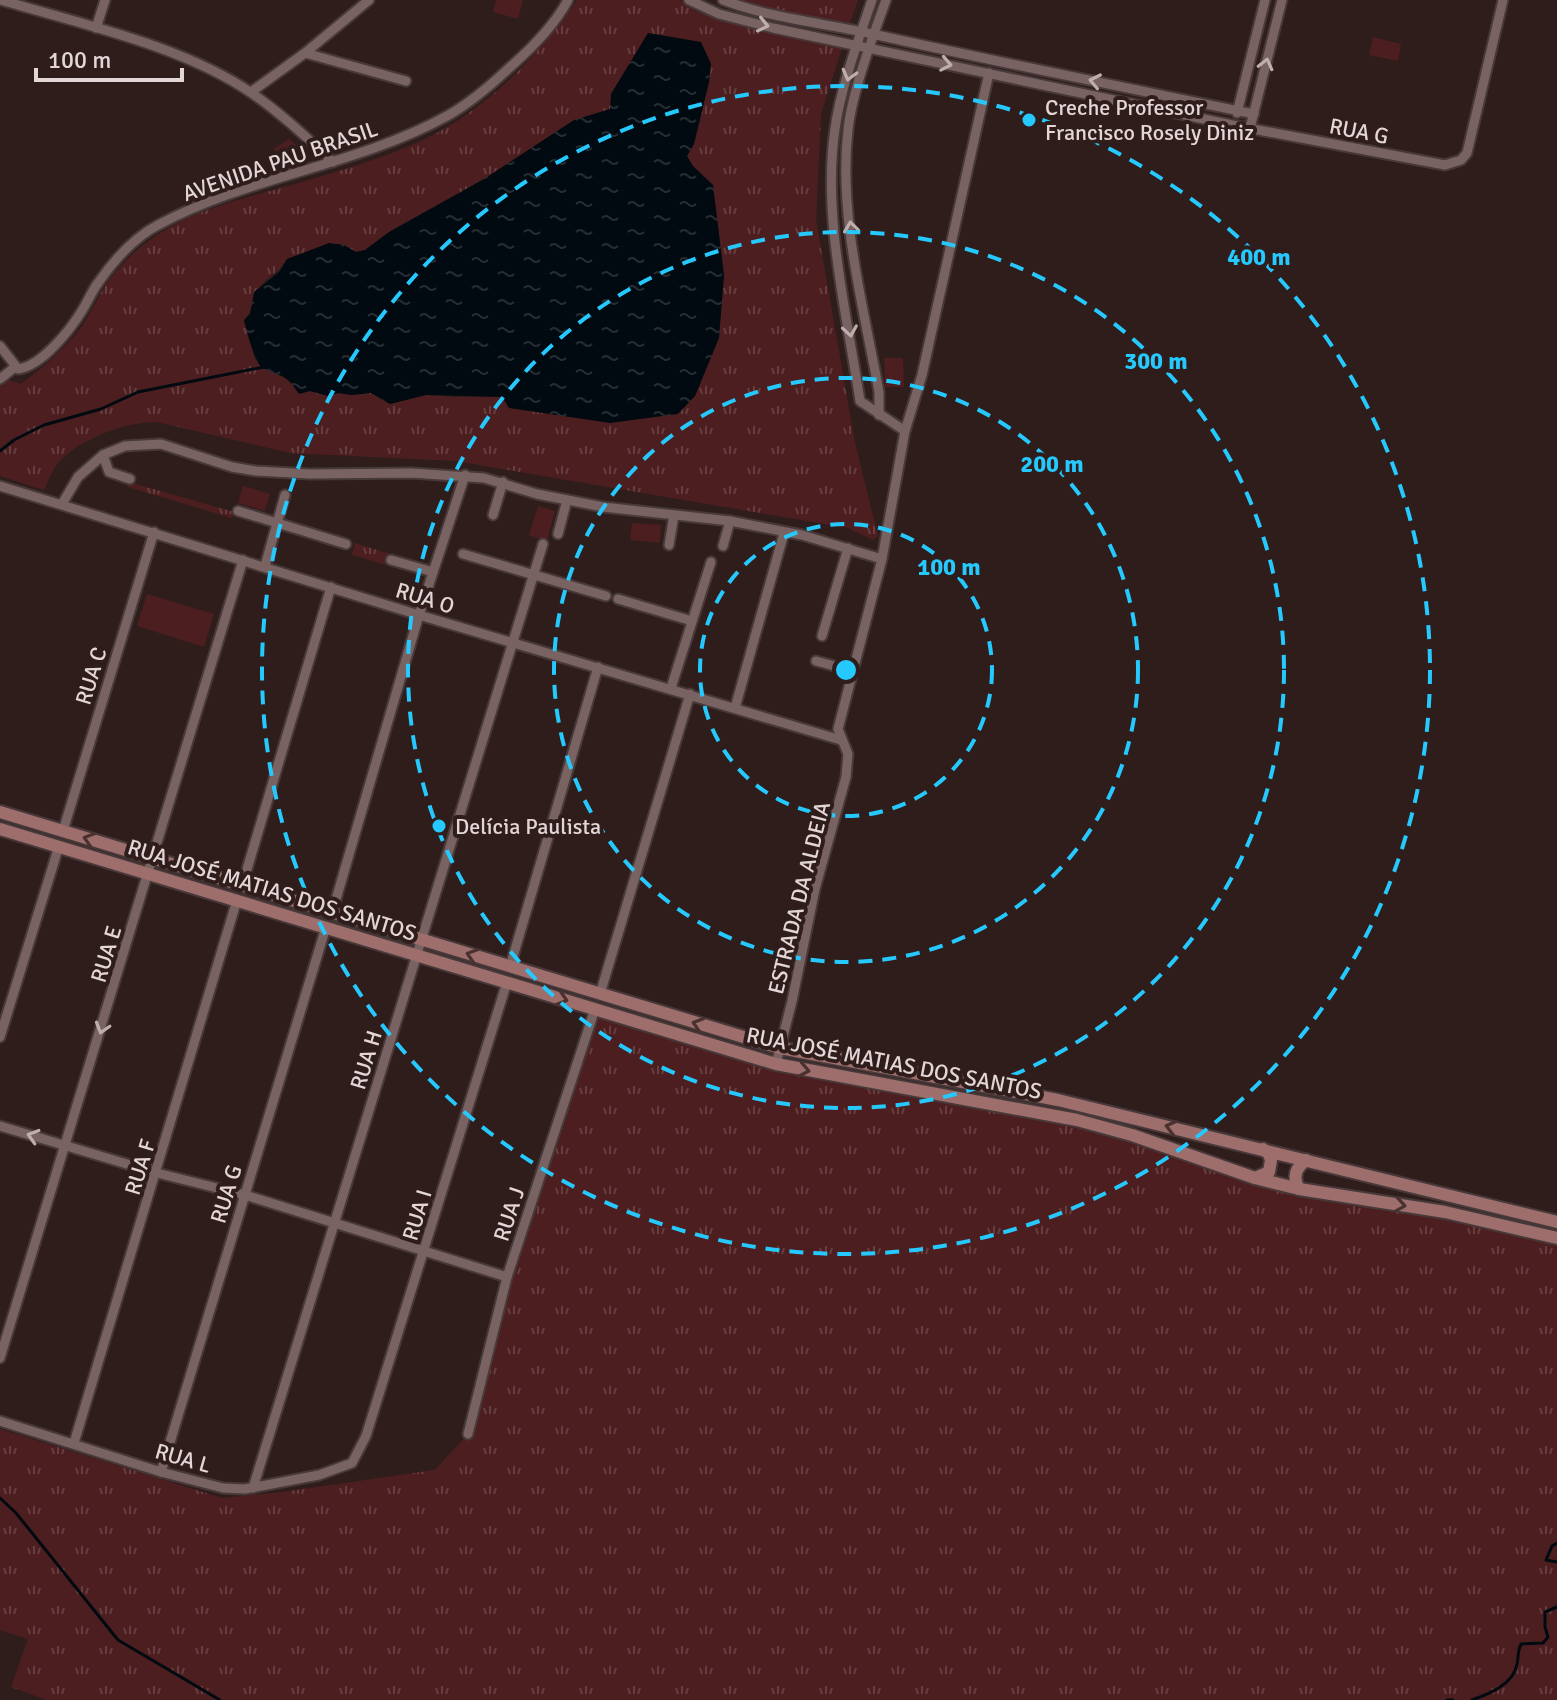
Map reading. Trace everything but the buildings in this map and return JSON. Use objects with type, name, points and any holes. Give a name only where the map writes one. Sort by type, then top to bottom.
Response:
[{"type":"main road","name":"RUA JOSÉ MATIAS DOS SANTOS","points":[[0,812],[780,1048],[1058,1100],[1557,1222]]},
{"type":"main road","name":"RUA JOSÉ MATIAS DOS SANTOS","points":[[0,829],[776,1064],[1077,1120],[1132,1135],[1255,1178],[1299,1189],[1445,1212],[1557,1238]]},
{"type":"main road","points":[[1255,1178],[1269,1172],[1271,1160],[1263,1149]]},
{"type":"main road","points":[[1299,1189],[1294,1181],[1306,1160]]},
{"type":"street","points":[[1,0],[167,51],[251,92],[333,162]]},
{"type":"street","points":[[96,28],[105,0]]},
{"type":"street","points":[[251,92],[305,53],[369,0]]},
{"type":"street","name":"AVENIDA PAU BRASIL","points":[[0,379],[16,368],[27,367],[68,332],[95,286],[121,254],[156,225],[212,201],[400,138],[463,106],[522,57],[568,0]]},
{"type":"street","name":"RUA G","points":[[689,0],[739,20],[857,46],[1234,125],[1445,165],[1461,160],[1467,153],[1503,0]]},
{"type":"street","points":[[723,0],[751,10],[824,26],[1254,114]]},
{"type":"street","points":[[872,0],[835,127],[831,178],[833,225],[860,401],[905,431]]},
{"type":"street","points":[[879,415],[879,392],[850,225],[846,176],[848,128],[886,0]]},
{"type":"street","points":[[1234,125],[1265,0]]},
{"type":"street","points":[[1250,128],[1282,0]]},
{"type":"street","points":[[820,37],[824,26]]},
{"type":"street","points":[[305,53],[406,81]]},
{"type":"street","name":"ESTRADA DA ALDEIA","points":[[776,1064],[815,889],[843,793],[848,754],[838,729],[882,559],[905,431],[922,375],[989,73]]},
{"type":"street","points":[[835,127],[848,128]]},
{"type":"street","points":[[0,346],[16,368]]},
{"type":"street","points":[[62,504],[78,477],[103,455],[125,446],[161,444],[232,467],[256,471],[465,475],[567,500],[730,521],[848,548],[882,559]]},
{"type":"street","points":[[103,455],[109,472],[130,479]]},
{"type":"street","points":[[332,913],[419,615],[465,475]]},
{"type":"street","points":[[493,515],[503,482]]},
{"type":"street","name":"RUA O","points":[[0,486],[841,740]]},
{"type":"street","points":[[265,566],[285,495]]},
{"type":"street","points":[[558,534],[567,500]]},
{"type":"street","points":[[238,511],[346,544]]},
{"type":"street","points":[[669,545],[674,515]]},
{"type":"street","points":[[723,546],[730,521]]},
{"type":"street","name":"RUA C","points":[[63,831],[154,532]]},
{"type":"street","points":[[735,708],[784,533]]},
{"type":"street","name":"RUA H","points":[[253,1488],[543,544]]},
{"type":"street","points":[[822,636],[848,548]]},
{"type":"street","points":[[463,554],[606,596]]},
{"type":"street","name":"RUA E","points":[[0,1358],[243,560]]},
{"type":"street","points":[[391,560],[433,572]]},
{"type":"street","points":[[671,688],[711,562]]},
{"type":"street","points":[[242,886],[331,587]]},
{"type":"street","points":[[618,599],[692,621]]},
{"type":"street","points":[[816,661],[853,671]]},
{"type":"street","points":[[510,967],[598,667]]},
{"type":"street","points":[[600,994],[690,694]]},
{"type":"street","points":[[0,1037],[59,846]]},
{"type":"street","name":"RUA F","points":[[74,1443],[237,900]]},
{"type":"street","name":"RUA G","points":[[161,1472],[326,927]]},
{"type":"street","name":"RUA I","points":[[357,1457],[425,1252],[507,982]]},
{"type":"street","name":"RUA J","points":[[468,1434],[507,1277],[595,1009]]},
{"type":"street","points":[[0,1126],[157,1173],[245,1195],[507,1277]]},
{"type":"street","name":"RUA L","points":[[0,1421],[161,1472],[223,1488],[253,1488],[319,1475],[344,1467],[357,1457]]},
{"type":"green space","points":[[496,0],[523,0],[518,19],[493,12]]},
{"type":"green space","points":[[577,0],[680,0],[695,11],[750,28],[842,48],[821,114],[816,220],[855,443],[878,536],[873,540],[848,528],[456,461],[290,453],[157,422],[116,429],[87,441],[55,467],[44,490],[0,476],[0,386],[8,380],[21,384],[61,350],[82,326],[115,273],[143,245],[174,225],[207,210],[375,159],[445,129],[508,81],[545,42]],"holes":[[[648,33],[701,42],[711,64],[709,82],[694,144],[687,156],[713,186],[724,275],[719,338],[695,396],[426,395],[390,404],[371,393],[328,396],[310,391],[289,378],[261,367],[255,359],[244,320],[260,287],[287,259],[344,245],[356,252],[365,250],[389,232],[484,179],[574,120],[611,109],[611,94]]]},
{"type":"green space","points":[[732,0],[858,0],[850,23],[778,13]]},
{"type":"green space","points":[[1373,37],[1401,44],[1398,61],[1369,55]]},
{"type":"green space","points":[[289,139],[308,157],[280,165],[274,149]]},
{"type":"green space","points":[[884,358],[903,358],[904,387],[885,387]]},
{"type":"green space","points":[[129,482],[234,512],[232,518],[128,487]]},
{"type":"green space","points":[[243,486],[270,494],[265,511],[238,503]]},
{"type":"green space","points":[[538,506],[555,511],[547,541],[529,535]]},
{"type":"green space","points":[[632,523],[661,525],[660,543],[630,540]]},
{"type":"green space","points":[[355,543],[393,555],[390,566],[352,555]]},
{"type":"green space","points":[[147,594],[214,614],[204,647],[137,626]]},
{"type":"green space","points":[[595,1009],[776,1064],[1077,1120],[1255,1178],[1557,1238],[1557,1700],[47,1700],[11,1687],[28,1639],[0,1630],[0,1429],[222,1498],[435,1470],[468,1434],[507,1277]]},
{"type":"water","points":[[648,33],[701,42],[711,64],[694,144],[687,156],[713,185],[724,275],[719,338],[695,396],[678,414],[610,423],[509,408],[502,397],[426,395],[390,404],[371,393],[328,396],[310,391],[299,394],[286,379],[260,365],[244,320],[250,314],[254,292],[279,272],[287,259],[329,243],[344,245],[356,252],[365,250],[389,232],[484,179],[574,120],[610,109],[611,94]]},
{"type":"waterway","points":[[0,451],[44,425],[101,409],[138,392],[264,367]]},
{"type":"waterway","points":[[0,1498],[16,1513],[118,1640],[220,1700]]},
{"type":"waterway","points":[[1557,1543],[1552,1546],[1546,1560],[1557,1562]]},
{"type":"waterway","points":[[1472,1700],[1506,1683],[1515,1671],[1521,1644],[1543,1643],[1548,1637],[1545,1612],[1557,1607]]},
{"type":"waterway","points":[[1447,1700],[1453,1700]]},
{"type":"place","name":"Creche Professor Francisco Rosely Diniz","points":[[1029,120]]},
{"type":"place","name":"Delícia Paulista","points":[[439,826]]}]
